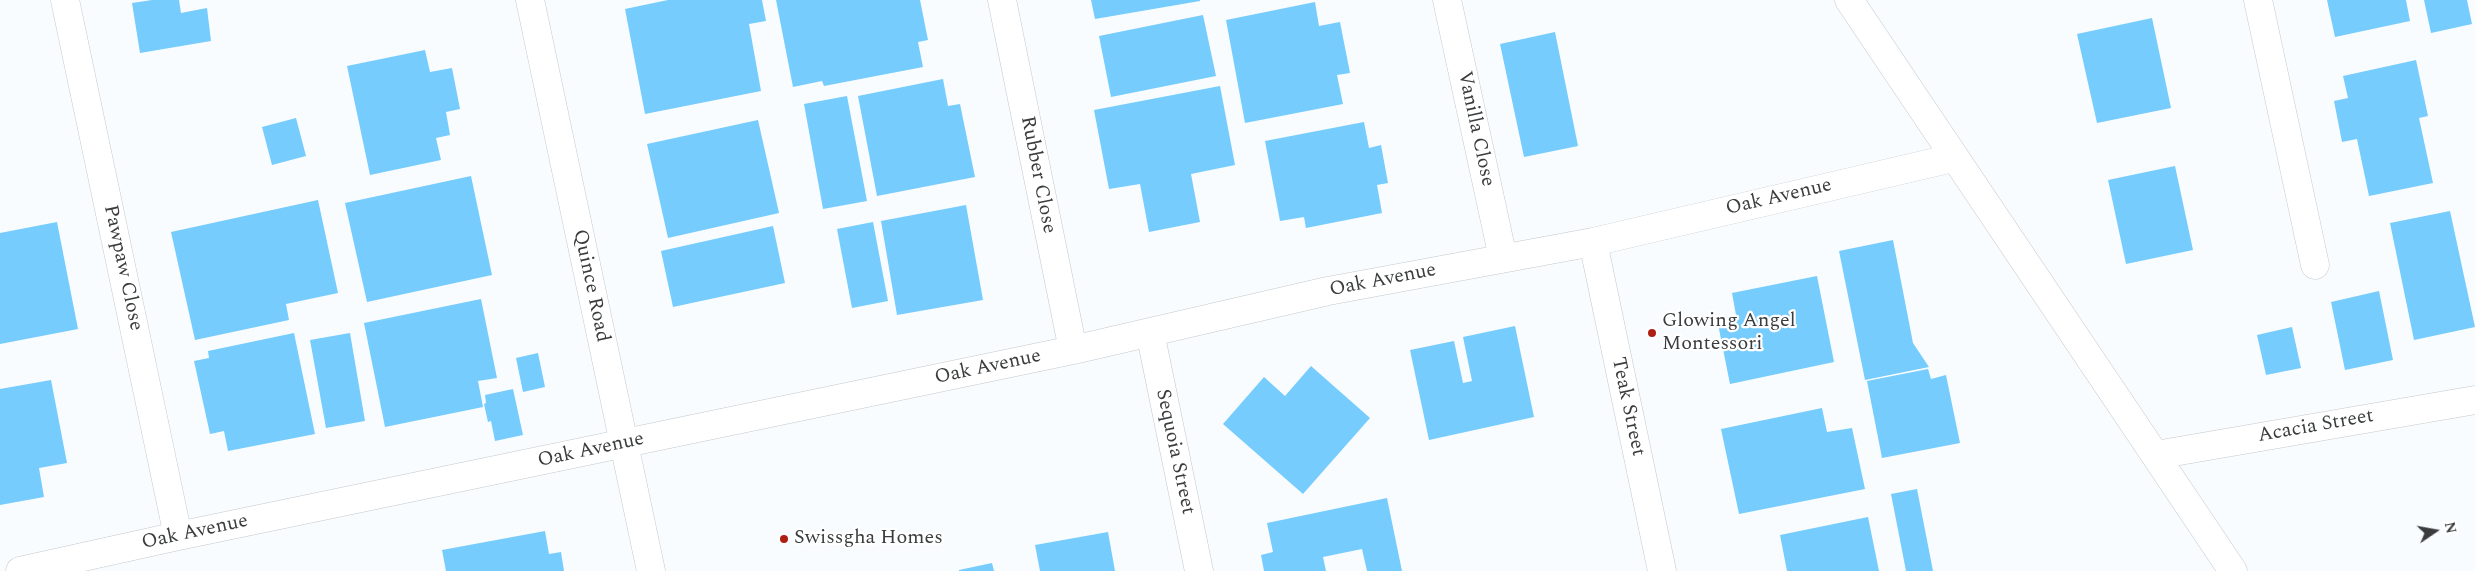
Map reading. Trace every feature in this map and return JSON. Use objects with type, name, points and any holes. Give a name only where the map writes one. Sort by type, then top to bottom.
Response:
[{"type":"street","name":"Pawpaw Close","points":[[65,0],[178,536]]},
{"type":"street","name":"Quince Road","points":[[530,0],[651,571]]},
{"type":"street","name":"Rubber Close","points":[[1002,0],[1073,350]]},
{"type":"street","name":"Vanilla Close","points":[[1447,0],[1503,258]]},
{"type":"street","points":[[1849,0],[1953,158],[2233,571]]},
{"type":"street","points":[[2258,0],[2315,265]]},
{"type":"street","name":"Oak Avenue","points":[[20,571],[112,561],[178,536],[1073,350],[1328,291],[1592,242],[1953,158]]},
{"type":"street","name":"Teak Street","points":[[1592,242],[1662,571]]},
{"type":"street","name":"Sequoia Street","points":[[1150,332],[1199,571]]},
{"type":"street","name":"Acacia Street","points":[[2156,455],[2475,400]]},
{"type":"building","points":[[152,0],[179,0],[181,13],[207,8],[211,41],[140,53],[132,3]]},
{"type":"building","points":[[668,0],[762,0],[766,21],[749,24],[761,91],[645,114],[625,9]]},
{"type":"building","points":[[776,0],[920,0],[928,40],[918,42],[923,67],[824,86],[822,81],[793,87]]},
{"type":"building","points":[[1091,0],[1200,0],[1200,1],[1095,19]]},
{"type":"building","points":[[2327,0],[2406,0],[2410,21],[2335,37]]},
{"type":"building","points":[[2424,0],[2467,0],[2472,24],[2431,33]]},
{"type":"building","points":[[1315,2],[1319,26],[1340,22],[1350,73],[1337,75],[1343,104],[1245,123],[1226,20]]},
{"type":"building","points":[[1203,15],[1216,76],[1111,97],[1099,36]]},
{"type":"building","points":[[2152,18],[2171,108],[2097,123],[2077,34]]},
{"type":"building","points":[[1555,32],[1578,146],[1524,157],[1500,44]]},
{"type":"building","points":[[425,50],[430,72],[452,68],[460,109],[446,112],[450,135],[436,138],[441,160],[370,175],[347,66]]},
{"type":"building","points":[[2416,60],[2428,116],[2419,118],[2433,183],[2369,196],[2357,139],[2342,142],[2334,101],[2348,98],[2343,76]]},
{"type":"building","points":[[943,79],[948,106],[960,104],[975,177],[877,196],[858,96]]},
{"type":"building","points":[[1220,86],[1235,165],[1191,174],[1200,222],[1149,232],[1140,184],[1109,189],[1094,110]]},
{"type":"building","points":[[847,96],[867,201],[823,209],[804,104]]},
{"type":"building","points":[[296,118],[306,156],[272,165],[262,127]]},
{"type":"building","points":[[758,120],[779,213],[668,238],[647,144]]},
{"type":"building","points":[[1364,122],[1369,148],[1381,145],[1388,183],[1377,185],[1382,213],[1306,228],[1304,217],[1280,221],[1265,141]]},
{"type":"building","points":[[2175,166],[2193,250],[2126,264],[2108,180]]},
{"type":"building","points":[[471,176],[492,275],[367,302],[345,203]]},
{"type":"building","points":[[318,200],[338,293],[286,304],[289,320],[195,340],[171,232]]},
{"type":"building","points":[[966,205],[983,300],[897,315],[881,221]]},
{"type":"building","points":[[2450,211],[2475,327],[2414,340],[2390,223]]},
{"type":"building","points":[[57,222],[78,329],[0,344],[0,233]]},
{"type":"building","points":[[873,222],[888,301],[852,308],[837,229]]},
{"type":"building","points":[[773,226],[785,283],[673,307],[661,251]]},
{"type":"building","points":[[1893,240],[1913,343],[1929,367],[1865,380],[1839,251]]},
{"type":"building","points":[[1817,276],[1834,362],[1730,384],[1717,319],[1736,315],[1732,293]]},
{"type":"building","points":[[2379,291],[2393,360],[2345,370],[2331,302]]},
{"type":"building","points":[[481,299],[497,378],[478,381],[483,407],[385,427],[364,323]]},
{"type":"building","points":[[1515,326],[1534,417],[1429,440],[1410,350],[1454,341],[1463,383],[1472,381],[1463,337]]},
{"type":"building","points":[[2292,327],[2301,368],[2266,375],[2257,335]]},
{"type":"building","points":[[294,333],[315,434],[228,451],[224,431],[210,434],[194,361],[209,358],[208,351]]},
{"type":"building","points":[[350,333],[365,421],[326,428],[310,340]]},
{"type":"building","points":[[538,353],[545,387],[523,392],[516,358]]},
{"type":"building","points":[[1311,366],[1370,418],[1303,494],[1223,424],[1264,377],[1285,396]]},
{"type":"building","points":[[1928,369],[1931,379],[1946,375],[1960,443],[1882,458],[1867,381]]},
{"type":"building","points":[[51,380],[67,463],[39,468],[44,497],[0,505],[0,389]]},
{"type":"building","points":[[513,389],[523,435],[495,441],[491,421],[488,422],[484,404],[486,403],[485,395]]},
{"type":"building","points":[[1822,408],[1827,432],[1852,428],[1865,489],[1739,514],[1721,429]]},
{"type":"building","points":[[1917,489],[1933,571],[1906,571],[1891,494]]},
{"type":"building","points":[[1387,498],[1402,571],[1367,571],[1362,549],[1323,557],[1326,571],[1264,571],[1261,555],[1273,552],[1267,523]]},
{"type":"building","points":[[1868,517],[1879,571],[1787,571],[1780,535]]},
{"type":"building","points":[[545,531],[549,554],[561,552],[564,571],[446,571],[442,550]]},
{"type":"building","points":[[1108,532],[1115,571],[1040,571],[1035,545]]},
{"type":"building","points":[[992,563],[994,571],[959,571],[959,570]]},
{"type":"place","name":"Glowing Angel Montessori","points":[[1652,333]]},
{"type":"place","name":"Swissgha Homes","points":[[784,539]]}]
